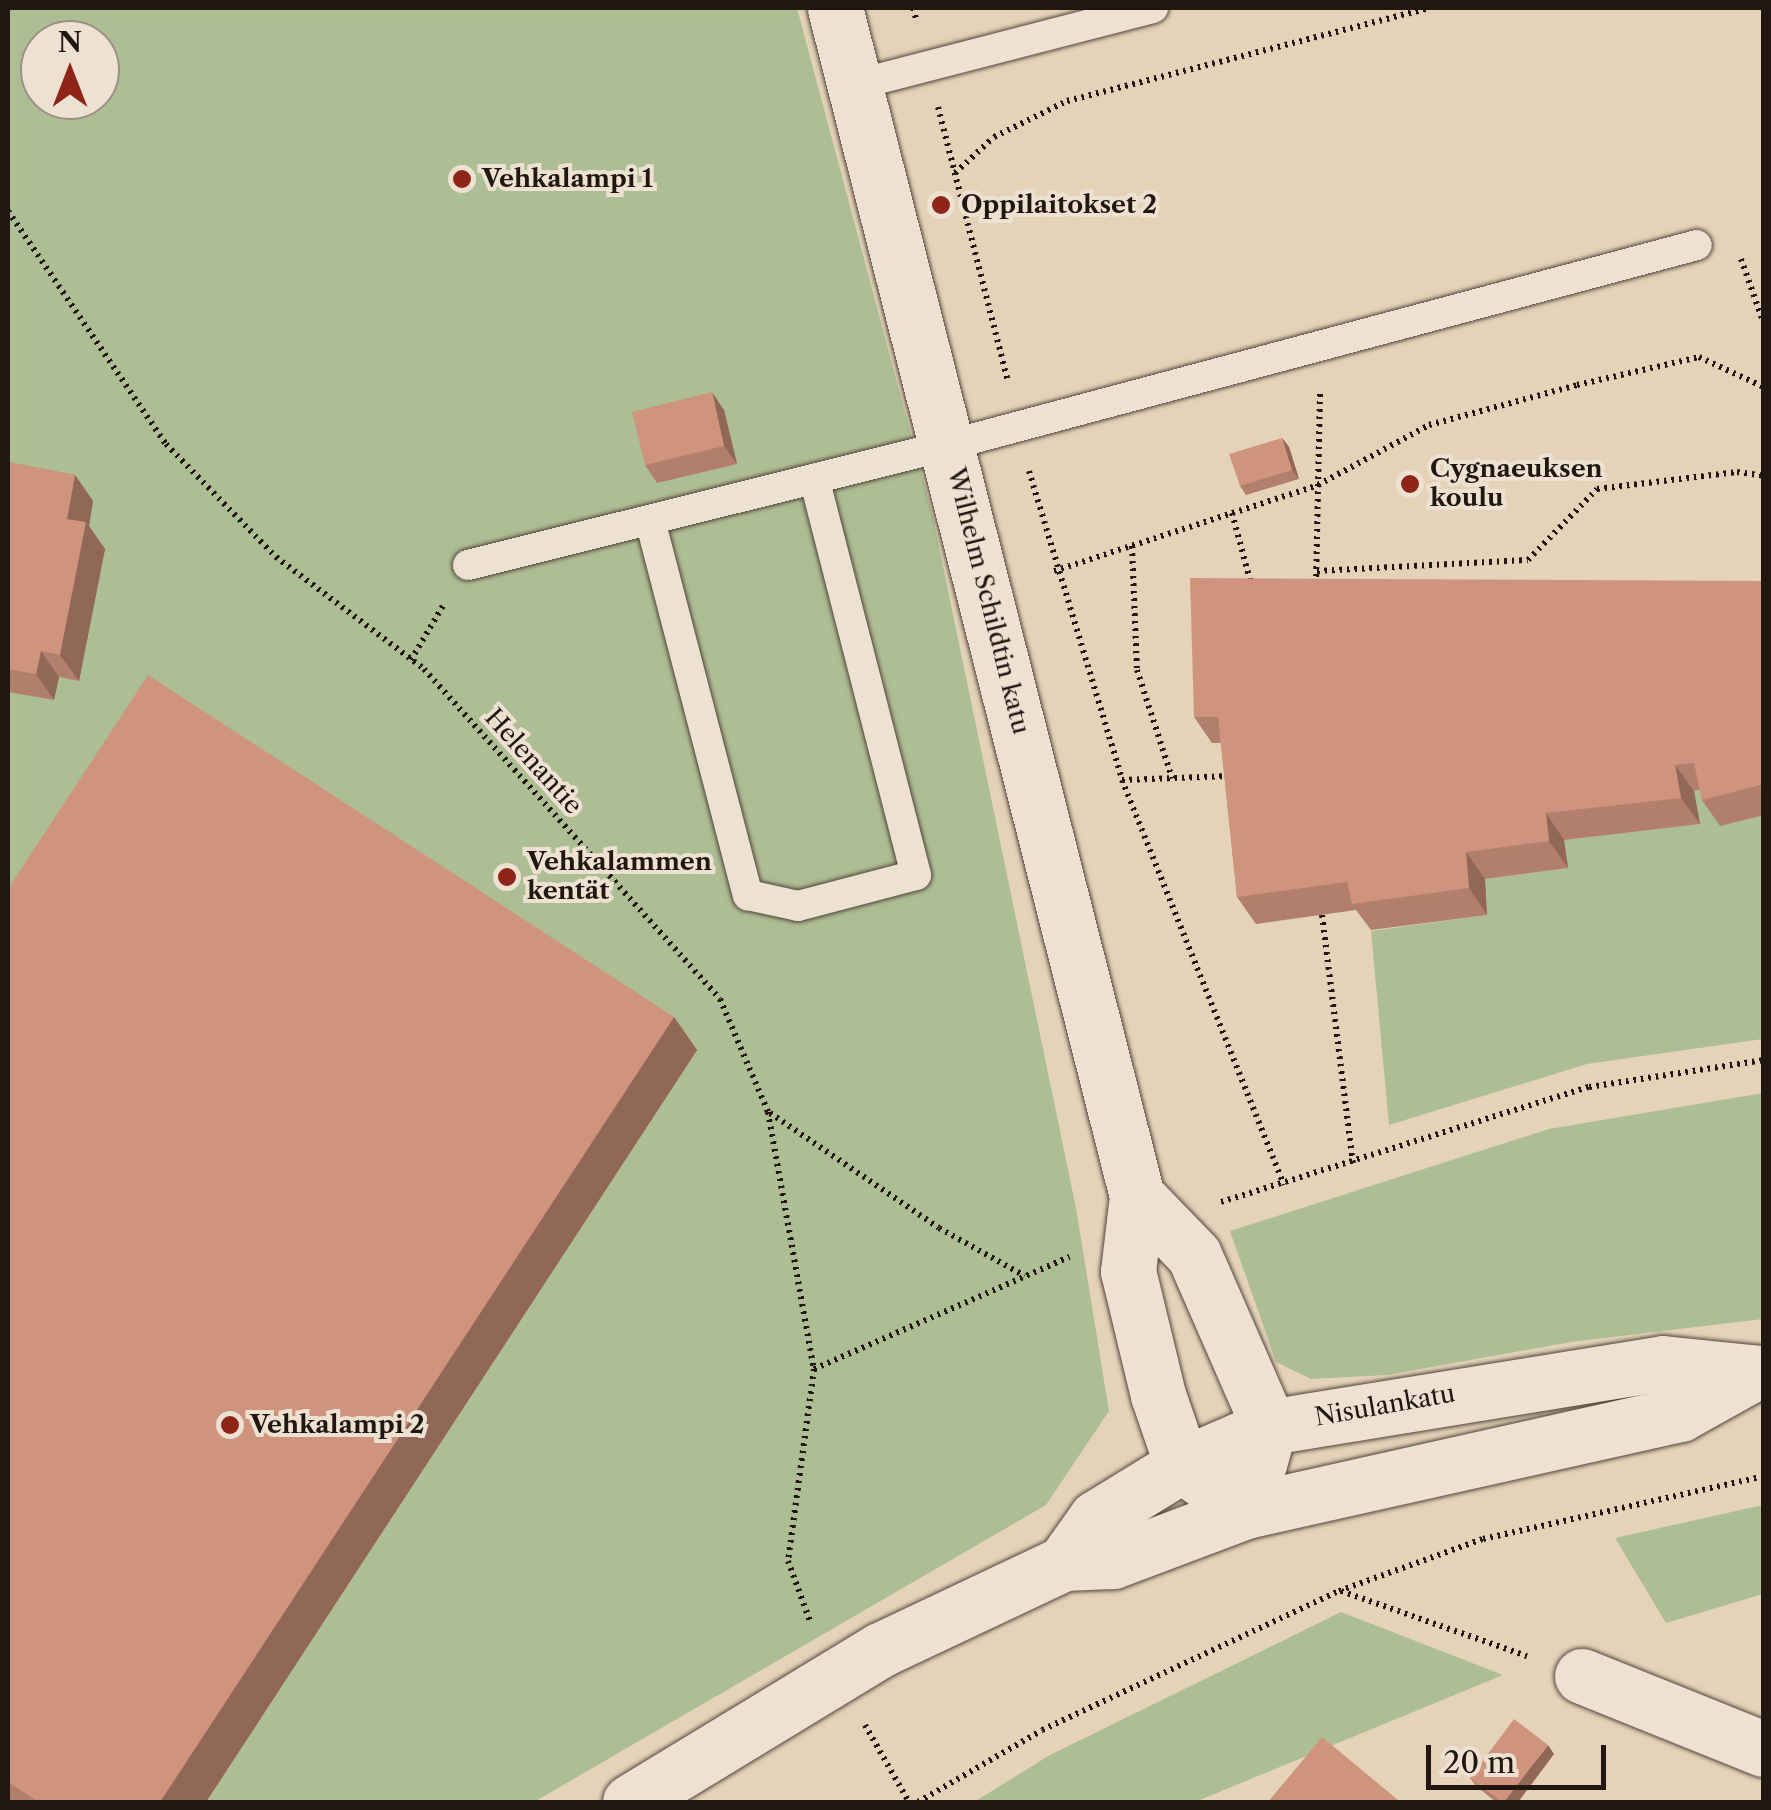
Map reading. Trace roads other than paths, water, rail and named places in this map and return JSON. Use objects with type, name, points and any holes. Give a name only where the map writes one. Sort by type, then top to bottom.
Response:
[{"type":"street","name":"Wilhelm Schildtin katu","points":[[835,8],[1137,1196],[1128,1271],[1182,1466]]},
{"type":"street","name":"Wilhelm Schildtin katu","points":[[1137,1196],[1194,1255],[1269,1427]]},
{"type":"street","name":"Nisulankatu","points":[[1064,1563],[1096,1518],[1182,1466],[1269,1427],[1663,1363],[1757,1374]]},
{"type":"street","name":"Nisulankatu","points":[[630,1802],[880,1650],[1064,1563],[1113,1561],[1246,1511],[1680,1414],[1757,1374]]},
{"type":"street","points":[[1182,1466],[1246,1511],[1269,1427]]},
{"type":"street","points":[[1582,1676],[1764,1750]]},
{"type":"lane","points":[[855,85],[1153,8]]},
{"type":"lane","points":[[468,565],[949,445],[1697,245]]},
{"type":"lane","points":[[650,520],[748,895],[798,906],[916,875],[814,479]]},
{"type":"place","name":"Vehkalampi 1","points":[[462,179]]},
{"type":"place","name":"Oppilaitokset 2","points":[[941,205]]},
{"type":"place","name":"Cygnaeuksen koulu","points":[[1410,484]]},
{"type":"place","name":"Vehkalammen kentät","points":[[507,877]]},
{"type":"place","name":"Vehkalampi 2","points":[[230,1425]]}]
